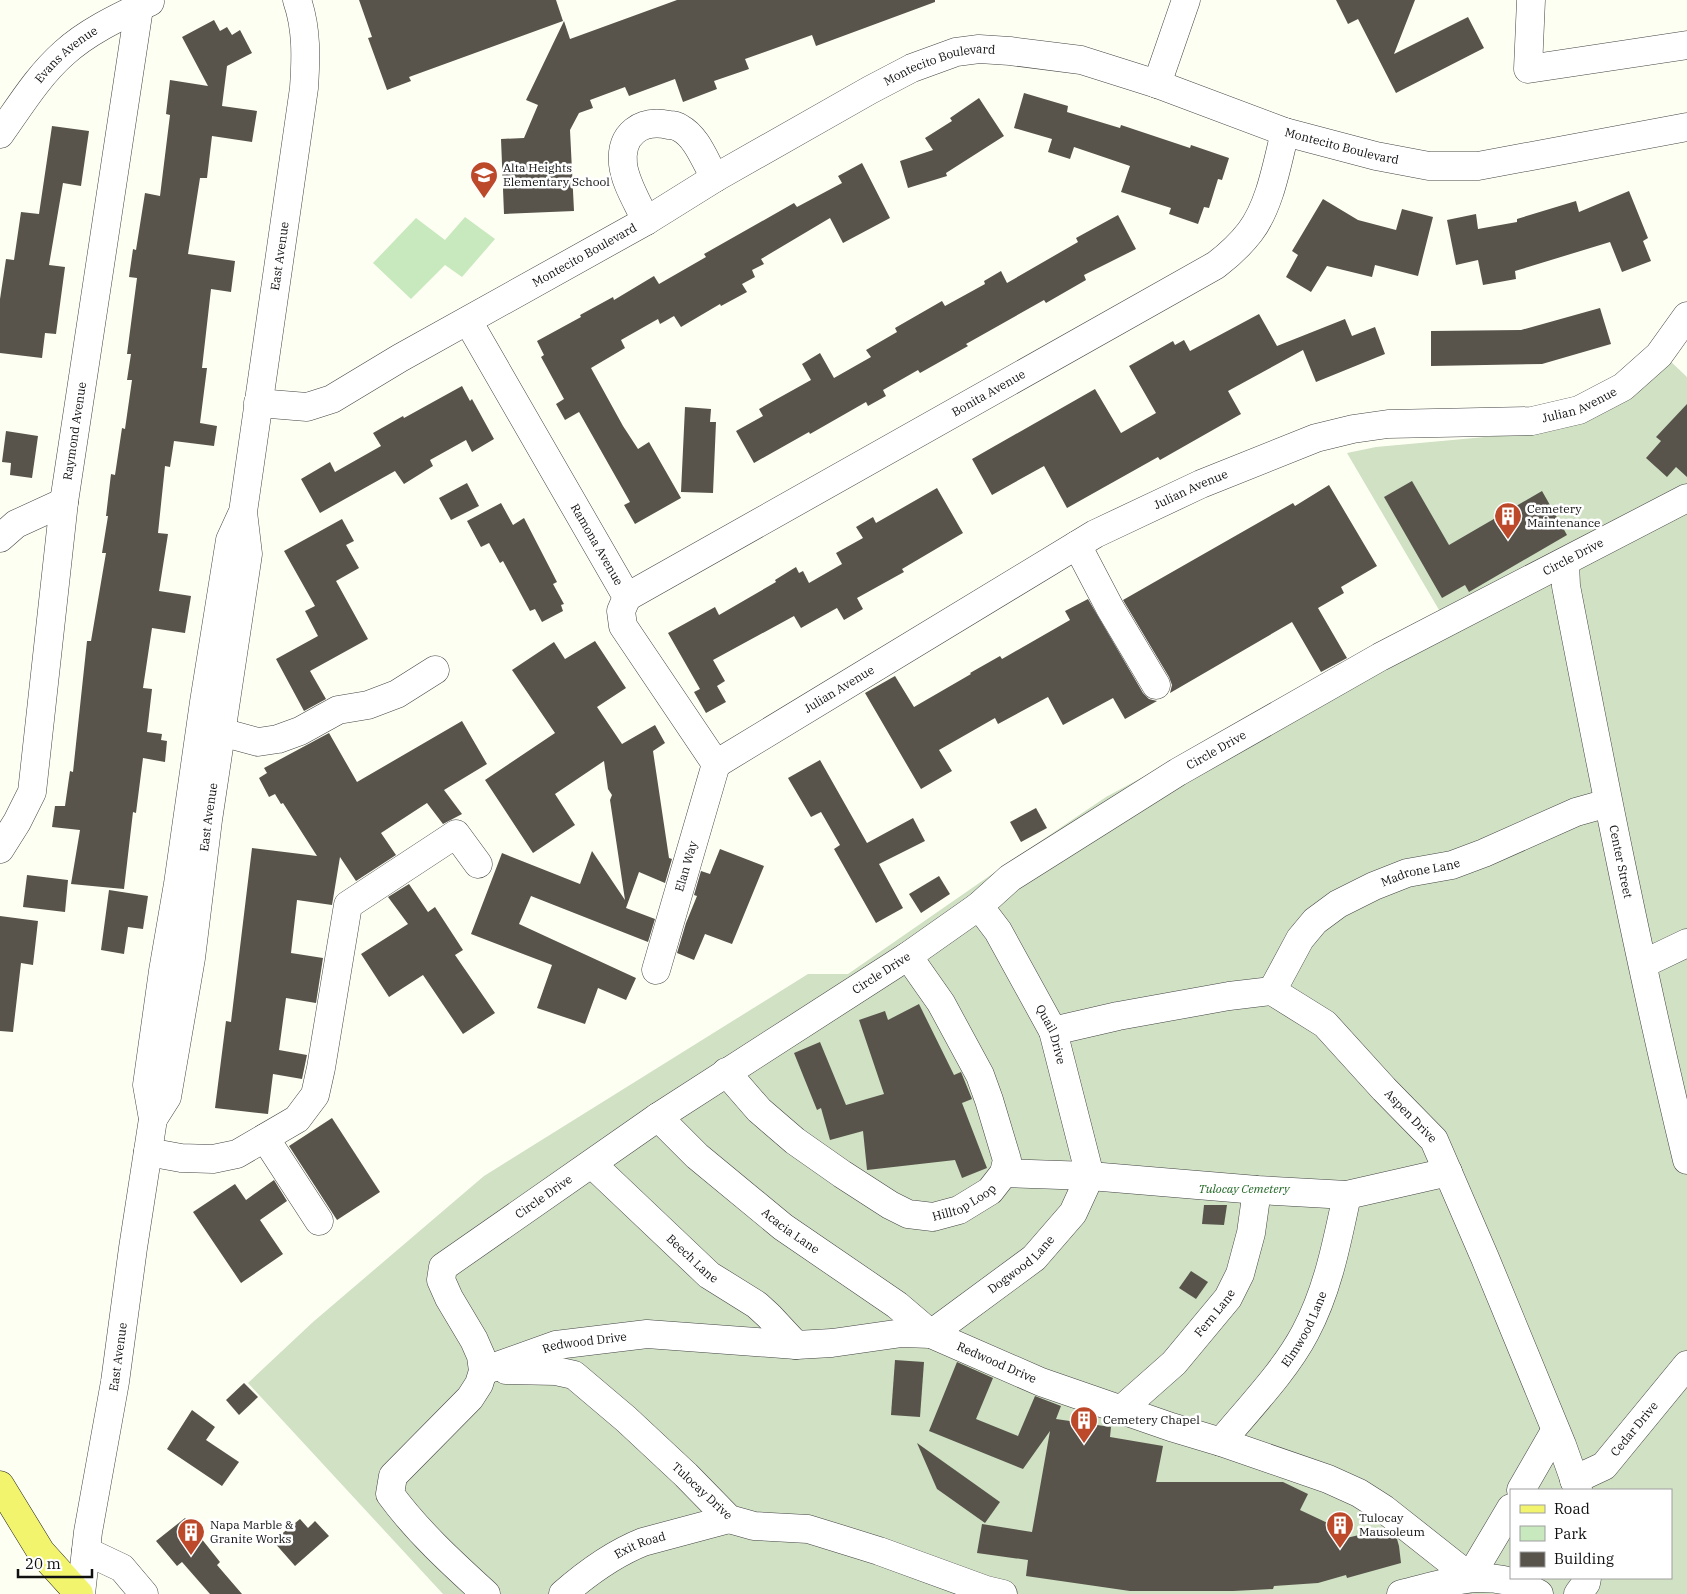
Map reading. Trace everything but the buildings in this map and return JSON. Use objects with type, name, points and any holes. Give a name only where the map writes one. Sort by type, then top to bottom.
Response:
[{"type":"main road","points":[[0,1485],[42,1552],[80,1594]]},
{"type":"street","name":"East Avenue","points":[[153,1119],[167,1097],[169,1088],[190,958],[248,554],[243,512],[304,88],[306,44],[297,0]]},
{"type":"street","points":[[1157,84],[1186,0]]},
{"type":"street","points":[[1532,0],[1528,69],[1687,45]]},
{"type":"street","name":"Evans Avenue","points":[[0,134],[44,74],[64,53],[84,37],[147,4]]},
{"type":"street","name":"Raymond Avenue","points":[[0,849],[17,822],[32,792],[64,502],[147,4]]},
{"type":"street","name":"Montecito Boulevard","points":[[258,404],[308,407],[332,398],[646,221],[715,178],[912,68],[956,52],[979,49],[1081,60],[1157,84],[1285,132],[1376,156],[1429,166],[1478,166],[1687,127]]},
{"type":"street","points":[[646,221],[627,180],[622,163],[623,152],[628,138],[640,126],[655,123],[679,127],[695,143],[715,178]]},
{"type":"street","name":"Bonita Avenue","points":[[627,597],[1216,264],[1233,251],[1251,230],[1263,207],[1274,177],[1285,132]]},
{"type":"street","name":"Julian Avenue","points":[[716,764],[1095,534],[1201,484],[1316,438],[1353,429],[1388,424],[1532,421],[1579,410],[1622,387],[1660,355],[1687,316]]},
{"type":"street","name":"Ramona Avenue","points":[[468,321],[627,597],[621,611],[623,626],[716,764]]},
{"type":"street","name":"Circle Drive","points":[[483,1371],[481,1356],[474,1340],[449,1298],[441,1280],[443,1268],[658,1117],[908,956],[979,906],[1010,878],[1178,772],[1380,658],[1687,498]]},
{"type":"street","points":[[0,538],[16,524],[64,502]]},
{"type":"street","name":"East Avenue","points":[[80,1594],[115,1382],[153,1119],[147,1085],[163,971],[230,540],[243,512]]},
{"type":"street","points":[[1077,545],[1110,608],[1156,685]]},
{"type":"street","name":"Center Street","points":[[1565,562],[1566,586],[1608,802],[1670,1091],[1687,1160]]},
{"type":"street","points":[[221,732],[258,742],[278,740],[300,731],[338,710],[368,705],[398,694],[435,670]]},
{"type":"street","name":"Elan Way","points":[[656,970],[716,764]]},
{"type":"street","name":"Madrone Lane","points":[[1272,991],[1300,939],[1315,921],[1338,904],[1406,873],[1452,865],[1484,853],[1576,812],[1608,802]]},
{"type":"street","points":[[148,1152],[181,1158],[213,1159],[237,1154],[297,1119],[314,1095],[321,1068],[348,905],[456,834],[478,864]]},
{"type":"street","name":"Quail Drive","points":[[979,906],[998,930],[1053,1032],[1090,1176]]},
{"type":"street","points":[[1643,964],[1687,943]]},
{"type":"street","name":"Hilltop Loop","points":[[726,1072],[759,1110],[795,1141],[842,1174],[890,1205],[908,1214],[933,1217],[959,1210],[990,1191],[1004,1173],[1007,1160],[1000,1132],[980,1074],[941,1003],[908,956]]},
{"type":"street","points":[[1053,1032],[1118,1016],[1229,996],[1272,991]]},
{"type":"street","name":"Aspen Drive","points":[[1272,991],[1325,1024],[1384,1089],[1434,1140],[1489,1267],[1576,1485]]},
{"type":"street","name":"Acacia Lane","points":[[658,1117],[698,1156],[783,1227],[897,1305],[932,1334]]},
{"type":"street","points":[[265,1138],[319,1221]]},
{"type":"street","name":"Beech Lane","points":[[592,1164],[709,1275],[757,1304],[796,1345]]},
{"type":"street","points":[[1004,1173],[1090,1176],[1257,1190],[1347,1195],[1448,1172]]},
{"type":"street","name":"Dogwood Lane","points":[[932,1334],[1034,1258],[1072,1213],[1090,1176]]},
{"type":"street","name":"Fern Lane","points":[[1122,1409],[1174,1363],[1228,1298],[1240,1274],[1251,1233],[1257,1190]]},
{"type":"street","name":"Elmwood Lane","points":[[1221,1442],[1287,1361],[1305,1333],[1324,1289],[1335,1252],[1347,1195]]},
{"type":"street","name":"Redwood Drive","points":[[483,1371],[556,1345],[647,1334],[796,1345],[832,1343],[902,1333],[932,1334],[1041,1382],[1328,1479],[1359,1493],[1384,1509],[1470,1577]]},
{"type":"street","name":"Cedar Drive","points":[[1576,1485],[1604,1466],[1687,1366]]},
{"type":"street","name":"Tulocay Drive","points":[[483,1371],[534,1369],[574,1375],[626,1419],[686,1475],[729,1519],[754,1526],[808,1529],[879,1551],[986,1590],[1003,1594]]},
{"type":"street","points":[[483,1371],[479,1384],[470,1398],[393,1476],[390,1494],[424,1534],[486,1594]]},
{"type":"street","points":[[1522,1489],[1555,1431]]},
{"type":"street","points":[[1470,1577],[1510,1510]]},
{"type":"street","name":"Exit Road","points":[[563,1594],[598,1566],[630,1547],[729,1519]]},
{"type":"street","points":[[86,1551],[122,1568],[144,1594]]},
{"type":"street","points":[[1401,1594],[1470,1577],[1503,1579],[1524,1585],[1539,1594]]},
{"type":"street","points":[[1578,1594],[1587,1579]]},
{"type":"green space","points":[[465,217],[495,239],[462,277],[445,265],[411,299],[373,263],[416,218],[445,240]]},
{"type":"green space","name":"Tulocay Cemetery","points":[[1668,359],[1687,377],[1687,1594],[443,1594],[248,1383],[313,1322],[484,1176],[808,974],[848,974],[1106,797],[1442,615],[1347,453],[1376,447],[1507,435],[1533,435],[1587,421]]},
{"type":"place","name":"Alta Heights Elementary School","points":[[484,199]]},
{"type":"place","name":"Cemetery Maintenance","points":[[1508,540]]},
{"type":"place","name":"Cemetery Chapel","points":[[1084,1444]]},
{"type":"place","name":"Tulocay Mausoleum","points":[[1340,1549]]},
{"type":"place","name":"Napa Marble & Granite Works","points":[[191,1556]]}]
